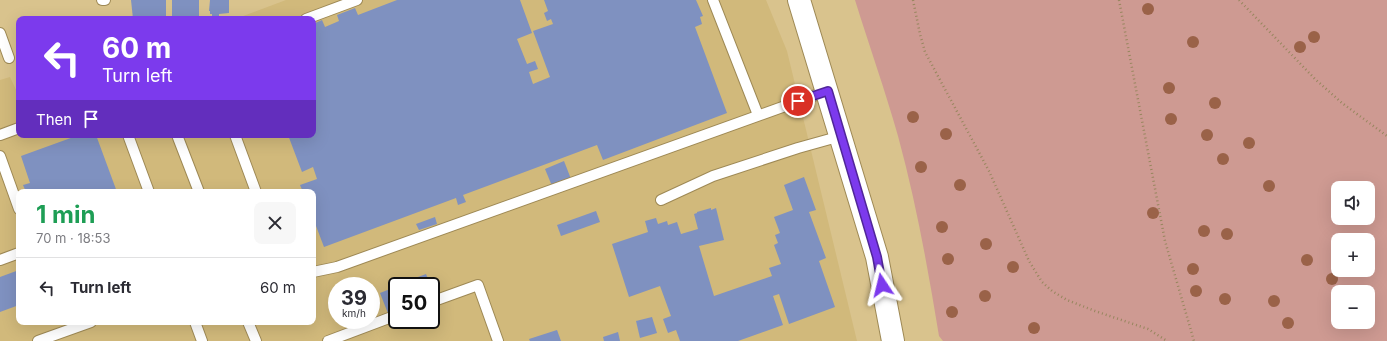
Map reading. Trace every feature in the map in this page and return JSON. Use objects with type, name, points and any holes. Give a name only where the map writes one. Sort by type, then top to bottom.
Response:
[{"type":"main road","points":[[799,0],[828,91],[877,257],[893,341]]},
{"type":"lane","points":[[314,16],[357,0]]},
{"type":"lane","points":[[713,0],[758,115]]},
{"type":"lane","points":[[0,33],[9,58]]},
{"type":"lane","points":[[316,271],[337,266],[828,91]]},
{"type":"lane","points":[[0,135],[16,129]]},
{"type":"lane","points":[[661,200],[713,176],[798,148],[841,136]]},
{"type":"lane","points":[[129,138],[148,189]]},
{"type":"lane","points":[[178,138],[198,189]]},
{"type":"lane","points":[[236,138],[255,189]]},
{"type":"lane","points":[[0,156],[16,201]]},
{"type":"lane","points":[[0,260],[16,254]]},
{"type":"lane","points":[[440,299],[478,284],[498,341]]},
{"type":"lane","points":[[328,341],[388,318]]},
{"type":"lane","points":[[38,341],[62,327],[74,325]]},
{"type":"lane","points":[[196,325],[202,341]]},
{"type":"lane","points":[[249,325],[256,341]]},
{"type":"path","points":[[913,0],[920,34],[926,52],[989,172],[1029,261],[1042,282],[1067,300],[1095,312],[1142,327],[1167,341]]},
{"type":"path","points":[[1119,0],[1165,241],[1194,341]]},
{"type":"path","points":[[1239,0],[1315,79],[1342,103],[1387,136]]},
{"type":"shaded area","points":[[286,0],[766,0],[787,51],[857,341],[0,341],[0,80],[10,77],[16,90],[16,138],[316,138],[316,16],[243,16]]},
{"type":"shaded area","points":[[855,0],[1387,0],[1387,341],[943,341],[939,336],[921,236],[898,136]]},
{"type":"building","points":[[131,0],[166,0],[166,16],[133,16]]},
{"type":"building","points":[[172,0],[199,0],[199,16],[172,16]]},
{"type":"building","points":[[210,0],[229,0],[229,13],[219,14],[219,16],[212,16],[209,11]]},
{"type":"building","points":[[397,0],[520,0],[532,33],[517,39],[527,64],[535,61],[538,69],[529,72],[533,84],[550,77],[533,31],[553,24],[551,19],[547,21],[544,13],[548,11],[544,0],[696,0],[703,16],[700,17],[702,24],[695,27],[727,113],[603,160],[597,145],[463,195],[466,202],[458,205],[456,198],[324,247],[316,226],[316,189],[302,189],[300,185],[317,179],[313,167],[302,172],[289,138],[316,138],[316,23],[322,20],[325,27],[339,21],[337,15],[355,8],[358,15]]},
{"type":"building","points":[[71,138],[97,138],[116,189],[25,189],[23,185],[30,183],[21,156]]},
{"type":"building","points":[[564,161],[571,179],[552,186],[545,169]]},
{"type":"building","points":[[804,177],[816,210],[809,212],[826,258],[819,261],[835,307],[789,324],[779,294],[773,296],[783,325],[738,341],[680,341],[676,330],[668,333],[663,319],[671,316],[660,286],[629,297],[612,244],[648,232],[645,221],[656,218],[658,224],[667,221],[668,225],[677,222],[681,234],[698,229],[694,214],[711,208],[711,210],[716,208],[724,240],[699,246],[714,296],[772,276],[769,268],[781,264],[774,245],[778,243],[775,235],[780,233],[774,217],[793,210],[784,185]]},
{"type":"building","points":[[596,211],[600,222],[561,236],[557,225]]},
{"type":"building","points":[[435,217],[437,224],[419,230],[416,224]]},
{"type":"building","points":[[16,271],[16,306],[0,312],[0,277]]},
{"type":"building","points":[[426,274],[427,277],[418,277]]},
{"type":"building","points":[[388,290],[388,313],[380,293]]},
{"type":"building","points":[[652,317],[657,333],[640,338],[636,321]]},
{"type":"building","points":[[557,330],[561,341],[530,341],[529,339]]},
{"type":"building","points":[[618,332],[620,341],[604,341],[603,337]]},
{"type":"route","points":[[798,101],[828,91],[877,257],[882,285]]}]
